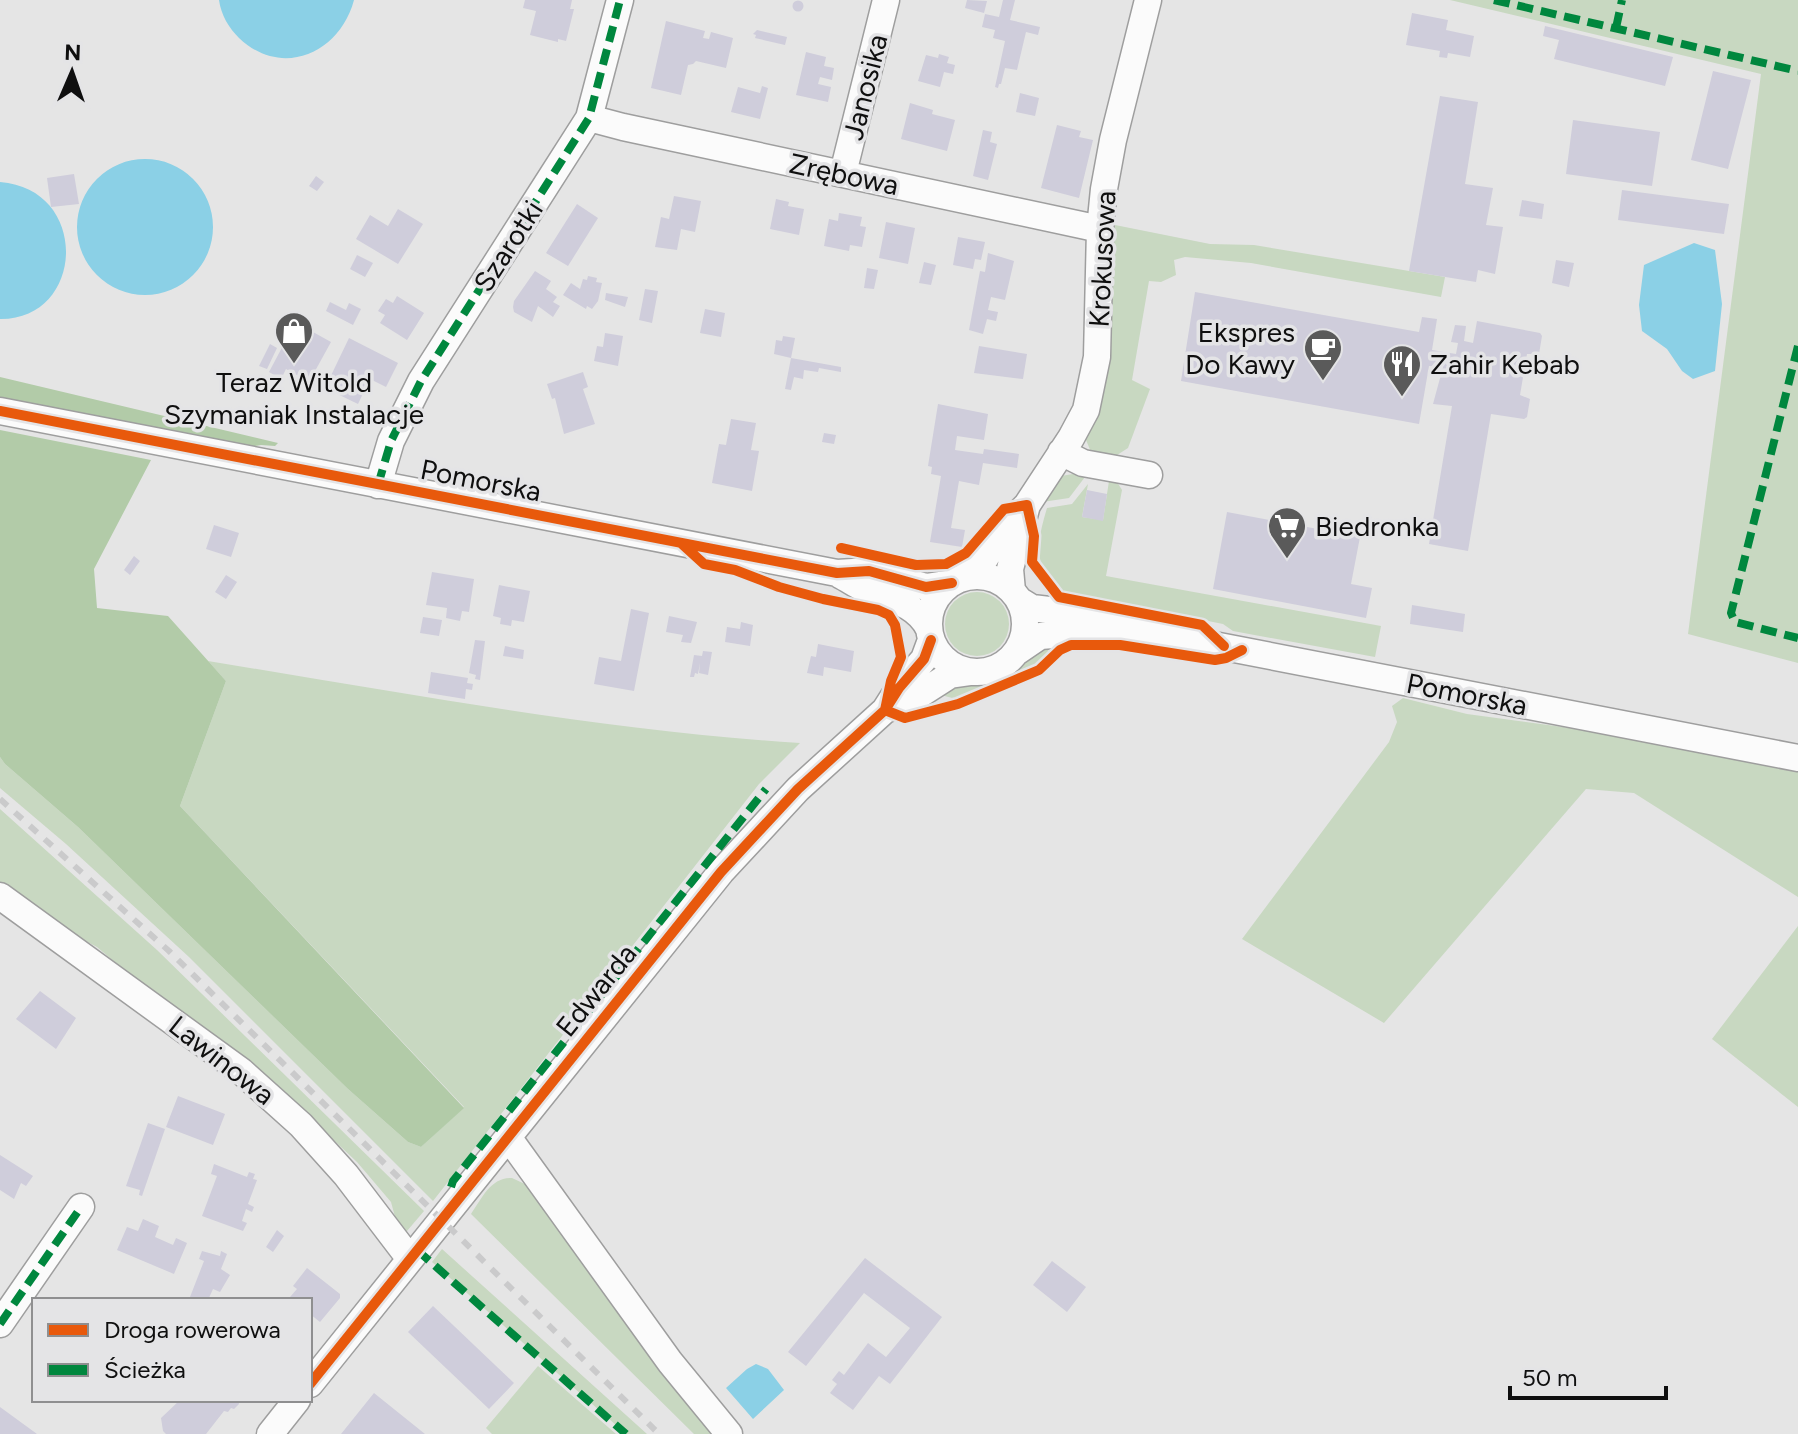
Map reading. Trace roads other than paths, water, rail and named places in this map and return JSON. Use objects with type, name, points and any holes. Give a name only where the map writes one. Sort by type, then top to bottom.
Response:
[{"type":"street","name":"Szarotki","points":[[378,485],[391,441],[421,381],[589,118],[620,0]]},
{"type":"street","name":"Janosika","points":[[843,173],[886,0]]},
{"type":"street","name":"Krokusowa","points":[[957,580],[979,568],[1004,528],[1027,505],[1086,410],[1095,375],[1100,229],[1113,140],[1148,0]]},
{"type":"street","name":"Zrębowa","points":[[589,118],[1100,229]]},
{"type":"street","name":"Pomorska","points":[[0,411],[837,573],[869,571],[926,587],[937,587],[957,580]]},
{"type":"street","points":[[1061,452],[1083,463],[1149,475]]},
{"type":"street","name":"Krokusowa","points":[[1016,595],[1010,569],[1027,505]]},
{"type":"street","name":"Pomorska","points":[[837,573],[921,616],[930,634]]},
{"type":"street","points":[[973,576],[994,579],[1016,595],[1023,609],[1025,631],[1018,651],[1002,666],[981,673],[971,672],[950,665],[936,649],[930,634],[929,618],[936,598],[957,580],[973,576]]},
{"type":"street","name":"Pomorska","points":[[1016,595],[1032,608],[1083,614],[1136,630],[1798,758]]},
{"type":"street","name":"Pomorska","points":[[1018,651],[1040,636],[1136,630]]},
{"type":"street","name":"Edwarda","points":[[312,1382],[721,872],[798,789],[885,710],[924,659],[930,634]]},
{"type":"street","name":"Edwarda","points":[[885,710],[911,700],[950,675],[971,672]]},
{"type":"street","name":"Lawinowa","points":[[0,896],[271,1096],[346,1175],[410,1259]]},
{"type":"street","points":[[508,1137],[670,1362],[729,1434]]},
{"type":"street","points":[[0,1324],[81,1207]]},
{"type":"street","points":[[270,1434],[295,1402]]},
{"type":"water","points":[[219,0],[354,0],[347,19],[323,46],[291,58],[273,57],[239,38],[226,21]]},
{"type":"water","points":[[145,159],[171,164],[193,179],[208,201],[213,227],[208,253],[193,275],[171,290],[145,295],[119,290],[97,275],[82,253],[77,227],[82,201],[97,179],[119,164]]},
{"type":"water","points":[[0,182],[30,190],[50,206],[62,229],[66,254],[61,278],[49,299],[28,314],[0,319]]},
{"type":"water","points":[[1694,243],[1715,250],[1722,304],[1715,371],[1693,379],[1682,371],[1667,349],[1642,331],[1639,305],[1644,265]]},
{"type":"water","points":[[756,1364],[768,1369],[784,1390],[753,1419],[726,1388]]},
{"type":"railway","points":[[0,799],[169,951],[659,1434]]},
{"type":"place","name":"Teraz Witold Szymaniak Instalacje","points":[[294,365]]},
{"type":"place","name":"Ekspres Do Kawy","points":[[1323,382]]},
{"type":"place","name":"Zahir Kebab","points":[[1402,398]]},
{"type":"place","name":"Biedronka","points":[[1287,560]]}]
